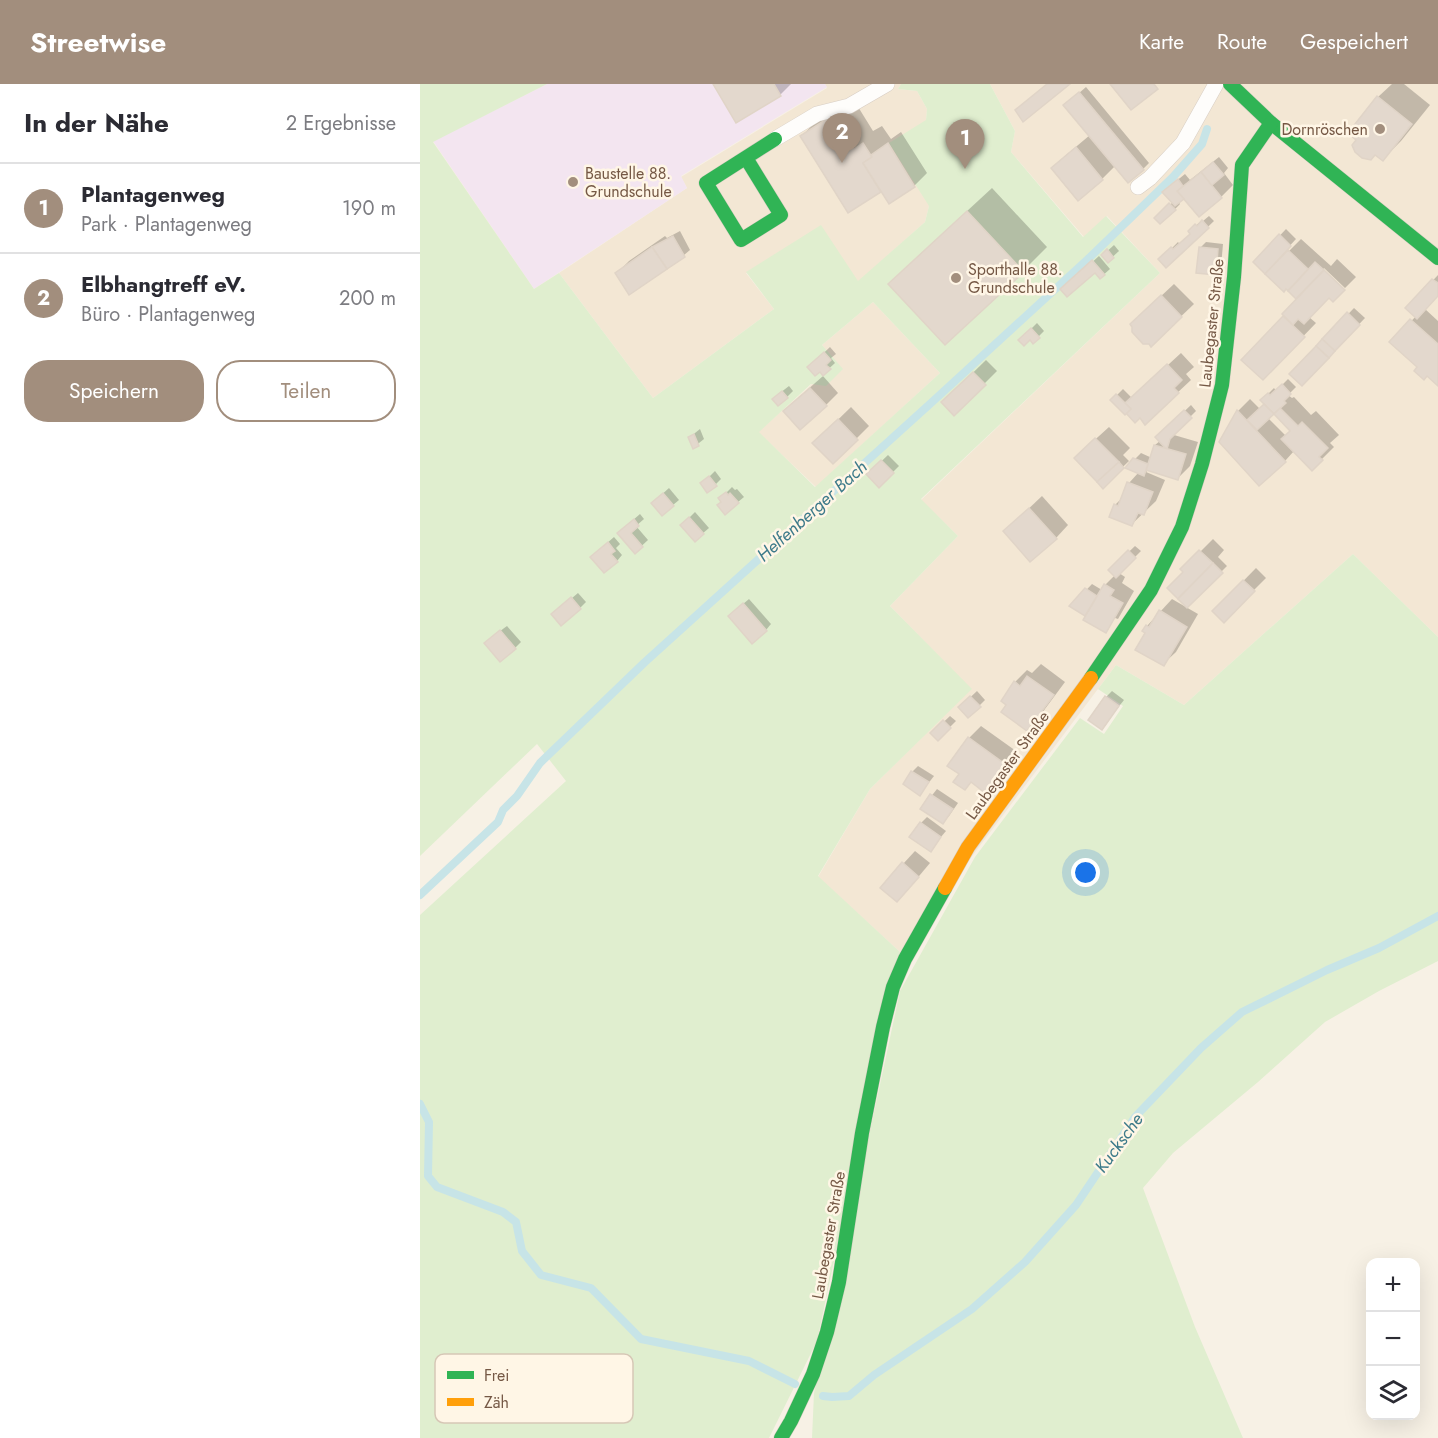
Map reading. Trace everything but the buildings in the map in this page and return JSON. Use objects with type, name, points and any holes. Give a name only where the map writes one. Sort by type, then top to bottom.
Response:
[{"type":"street","points":[[1230,84],[1270,123],[1438,258]]},
{"type":"street","name":"Laubegaster Straße","points":[[781,1438],[813,1374],[827,1332],[839,1282],[862,1133],[892,987],[968,847],[1107,656],[1151,590],[1182,527],[1202,464],[1222,385],[1234,277],[1242,165],[1270,123]]},
{"type":"street","points":[[746,158],[781,215],[741,240],[706,183],[775,139]]},
{"type":"lane","points":[[775,139],[817,114],[849,106],[887,84]]},
{"type":"lane","points":[[1138,187],[1183,143],[1216,84]]},
{"type":"shaded area","name":"Baustelle 88. Grundschule","points":[[547,84],[825,84],[827,87],[681,176],[687,188],[534,289],[433,141]]},
{"type":"shaded area","points":[[825,84],[901,84],[898,89],[917,91],[927,109],[929,206],[925,222],[858,282],[746,273],[774,309],[653,398],[559,273],[687,188],[681,177],[827,88]]},
{"type":"shaded area","points":[[990,84],[1438,84],[1438,637],[1353,554],[1184,705],[1116,665],[900,952],[818,877],[870,789],[971,689],[890,606],[958,536],[921,500],[1160,273],[1107,216],[1084,237],[1011,152],[1015,131]]},
{"type":"shaded area","points":[[873,302],[940,373],[816,487],[758,432],[812,384],[842,370],[822,345]]},
{"type":"green space","points":[[420,84],[547,84],[433,142],[534,289],[559,273],[653,398],[774,309],[746,272],[821,225],[858,281],[925,222],[929,206],[889,143],[926,120],[927,109],[917,91],[898,89],[901,84],[990,84],[1015,131],[1011,152],[1083,237],[1106,216],[1160,273],[921,499],[958,536],[890,606],[972,689],[870,789],[818,876],[900,952],[817,1341],[769,1438],[420,1438],[420,915],[566,781],[537,744],[420,856]],"holes":[[[873,302],[940,373],[815,487],[759,432],[811,384],[826,386],[843,369],[822,345]]]},
{"type":"green space","points":[[1353,554],[1438,637],[1438,961],[1325,1022],[1173,1153],[1143,1188],[1195,1327],[1243,1438],[812,1438],[814,1393],[900,991],[975,857],[1080,718],[1104,734],[1123,706],[1098,689],[1116,665],[1184,705]]},
{"type":"waterway","name":"Helfenberger Bach","points":[[420,895],[498,822],[503,810],[517,796],[540,763],[645,662],[1087,260],[1173,177],[1202,144],[1207,129]]},
{"type":"waterway","name":"Kucksche","points":[[823,1396],[849,1396],[874,1375],[972,1309],[1025,1262],[1076,1205],[1135,1117],[1201,1048],[1242,1012],[1327,970],[1379,948],[1438,916]]},
{"type":"waterway","name":"Kucksche","points":[[420,1104],[429,1122],[428,1176],[437,1187],[503,1212],[516,1222],[522,1251],[541,1275],[591,1288],[641,1339],[749,1361],[795,1384]]},
{"type":"traffic: fast","points":[[1230,84],[1271,123],[1438,258]]},
{"type":"traffic: fast","points":[[1091,678],[1151,590],[1182,527],[1202,464],[1222,385],[1234,277],[1242,165],[1271,123]]},
{"type":"traffic: fast","points":[[746,158],[781,215],[741,240],[706,183],[775,139]]},
{"type":"traffic: fast","points":[[781,1438],[813,1374],[827,1332],[839,1282],[862,1133],[893,987],[905,959],[945,888]]},
{"type":"traffic: slow","points":[[945,888],[968,847],[1091,678]]},
{"type":"place","name":"Dornröschen","points":[[1380,129]]},
{"type":"place","name":"Elbhangtreff eV.","points":[[842,163]]},
{"type":"place","name":"Plantagenweg","points":[[965,169]]},
{"type":"place","name":"Baustelle 88. Grundschule","points":[[573,182]]},
{"type":"place","name":"Sporthalle 88. Grundschule","points":[[956,278]]}]
